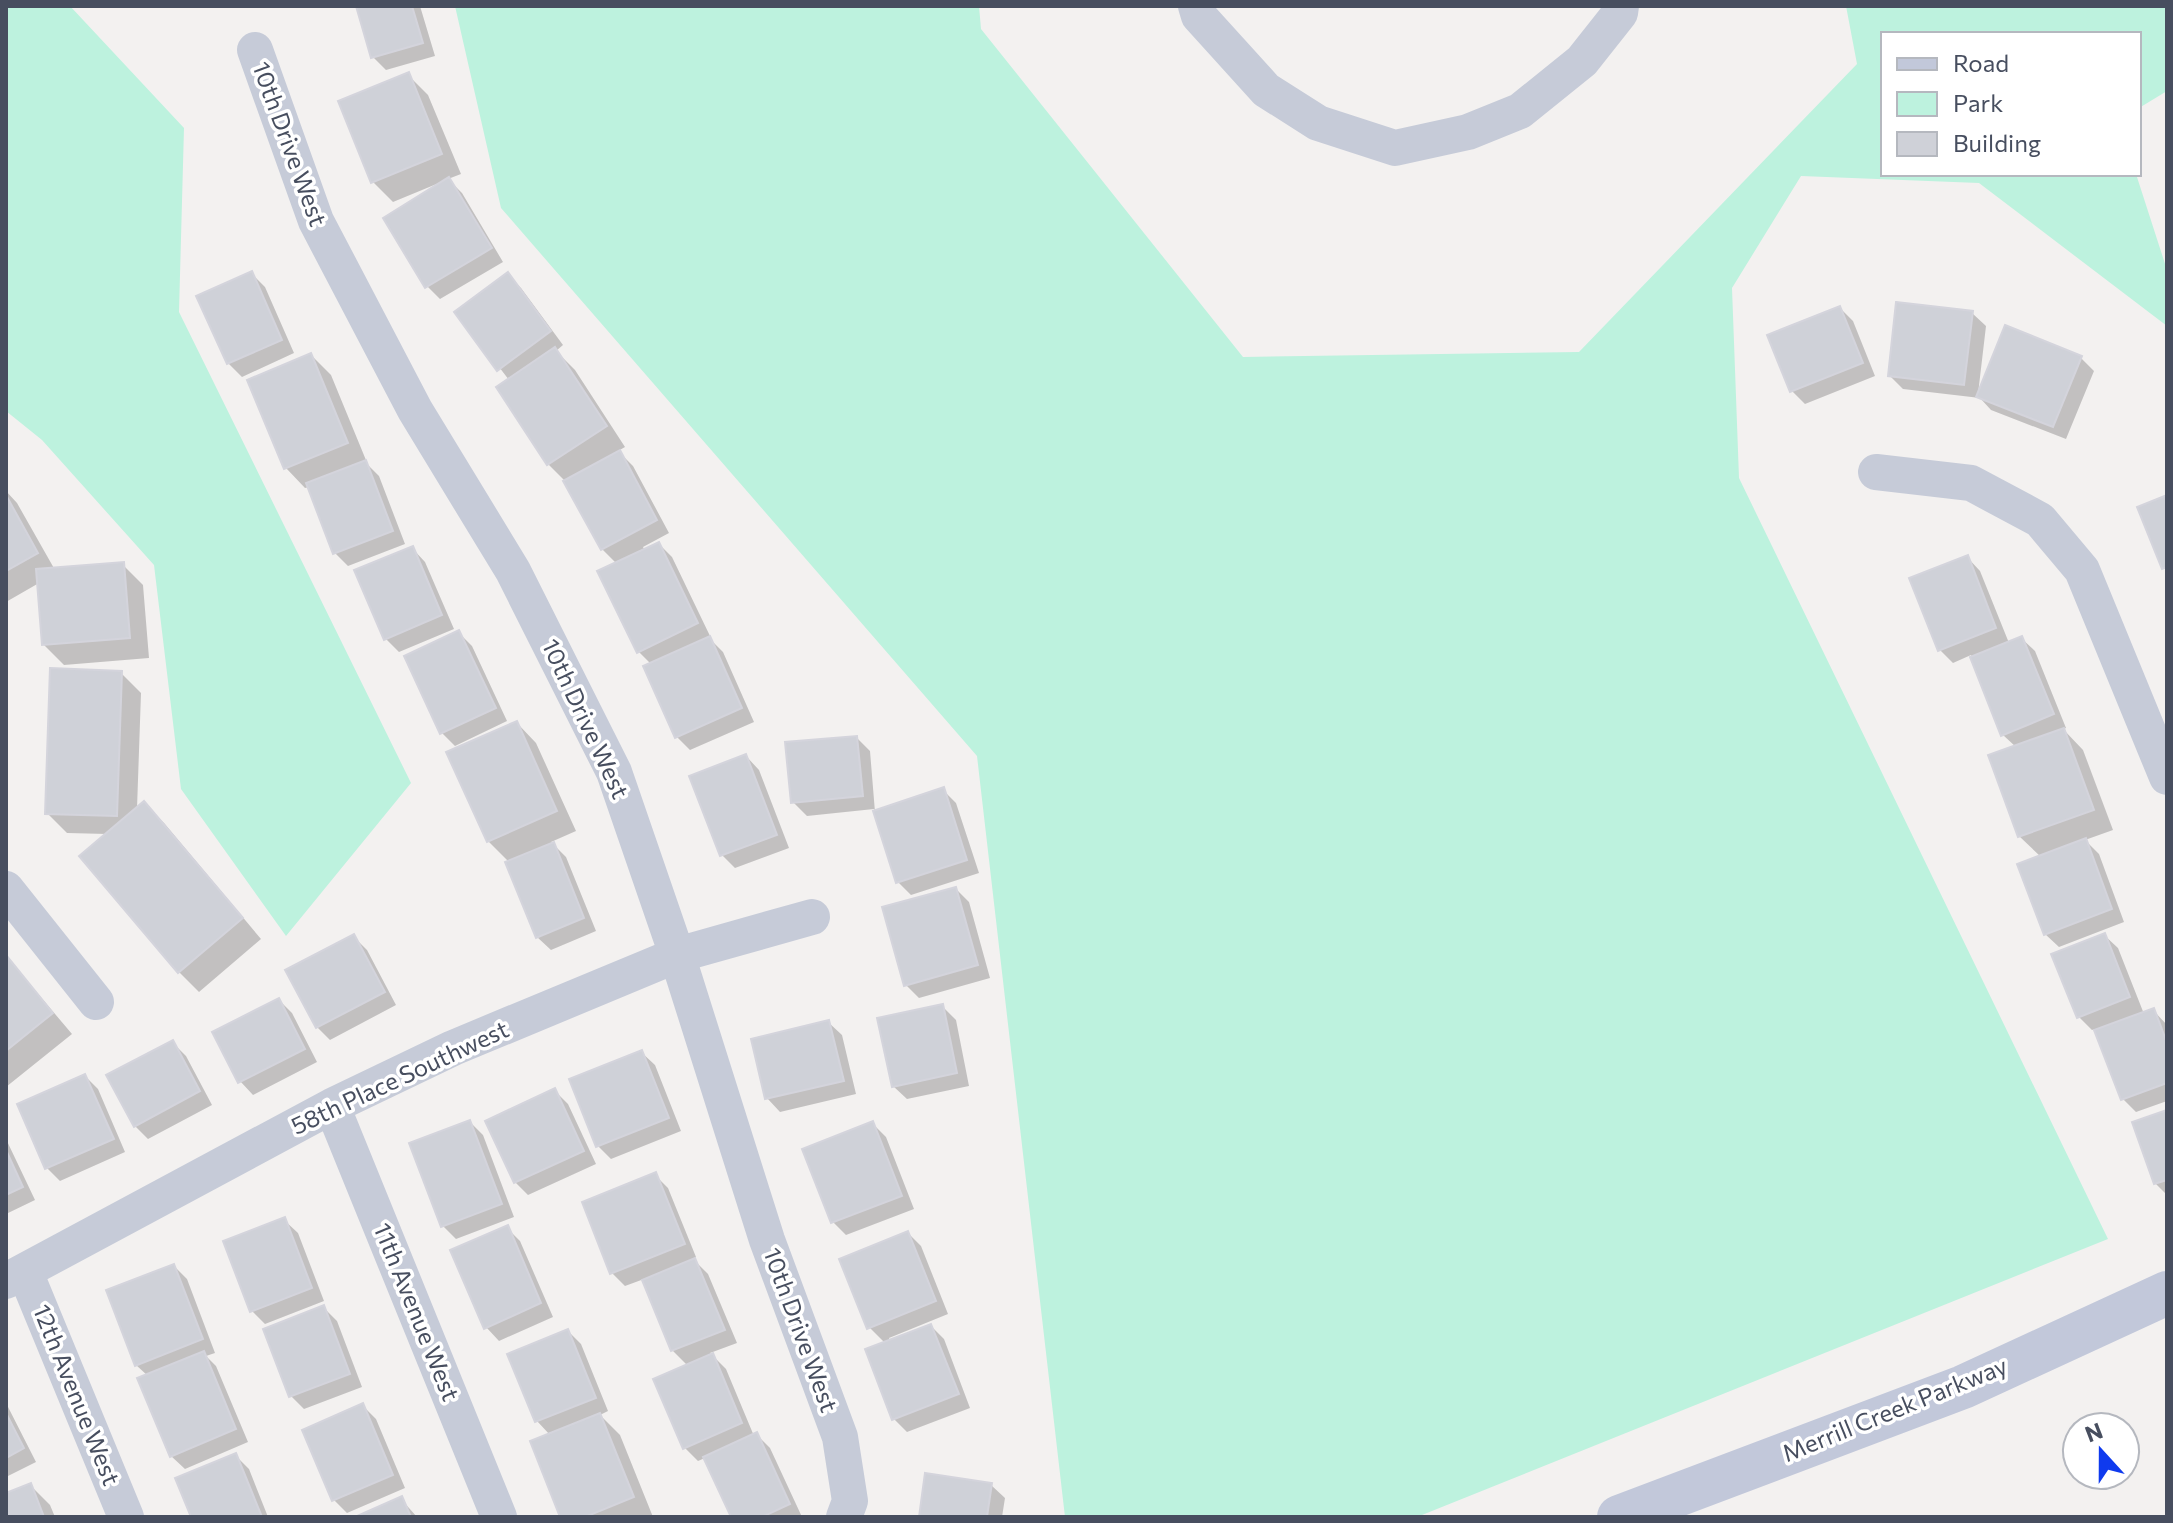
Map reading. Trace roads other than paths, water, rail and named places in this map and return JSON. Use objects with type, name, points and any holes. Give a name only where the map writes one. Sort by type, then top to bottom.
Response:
[{"type":"street","points":[[1196,6],[1199,16],[1266,90],[1318,123],[1395,148],[1468,132],[1520,111],[1582,61],[1620,13],[1621,6]]},
{"type":"street","name":"10th Drive West","points":[[255,50],[316,221],[415,410],[513,571],[614,772],[677,955],[767,1240],[840,1437],[850,1501],[844,1517]]},
{"type":"street","points":[[1876,472],[1971,483],[2040,520],[2082,570],[2167,777]]},
{"type":"street","points":[[6,889],[96,1002]]},
{"type":"street","name":"58th Place Southwest","points":[[16,1276],[332,1106],[453,1048],[677,955],[812,917]]},
{"type":"street","name":"11th Avenue West","points":[[332,1106],[499,1517]]},
{"type":"street","name":"12th Avenue West","points":[[16,1276],[126,1517]]},
{"type":"street","name":"Merrill Creek Parkway","points":[[1619,1517],[1963,1387],[2167,1293]]}]
